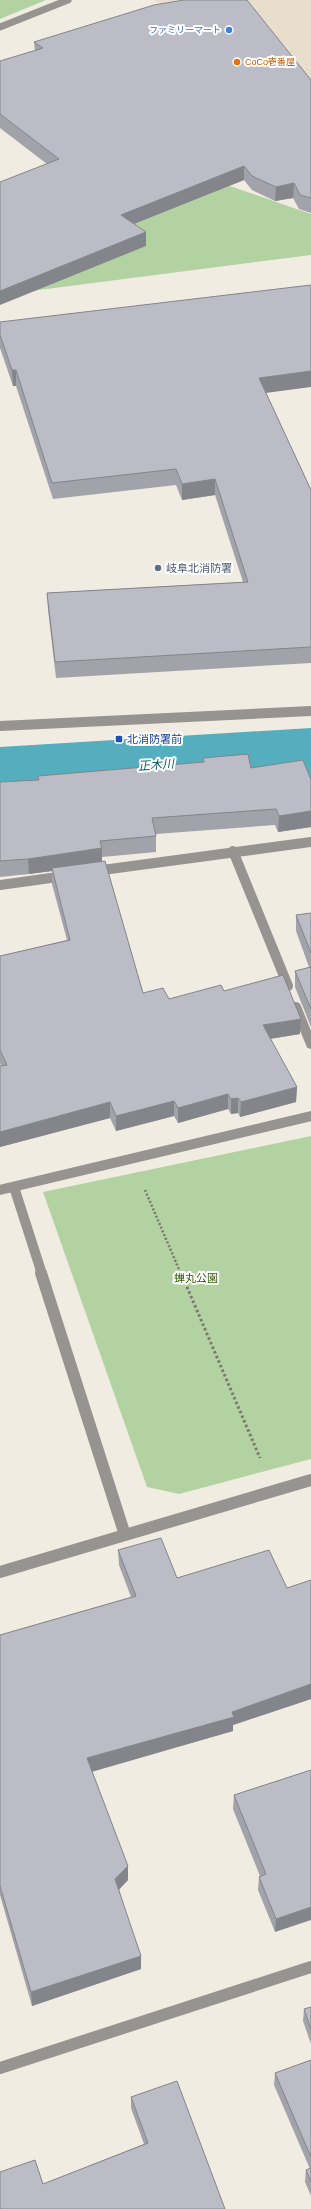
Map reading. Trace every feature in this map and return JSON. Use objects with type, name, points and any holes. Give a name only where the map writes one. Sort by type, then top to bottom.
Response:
[{"type":"street","points":[[0,28],[68,0]]},
{"type":"street","points":[[0,726],[311,711]]},
{"type":"street","points":[[0,885],[233,851],[311,842]]},
{"type":"street","points":[[233,851],[311,1044]]},
{"type":"street","points":[[0,1190],[311,1116]]},
{"type":"street","points":[[14,1187],[126,1535]]},
{"type":"street","points":[[0,1572],[311,1480]]},
{"type":"street","points":[[0,2068],[311,1966]]},
{"type":"path","points":[[142,1182],[274,1491]]},
{"type":"shaded area","points":[[155,0],[311,0],[311,96],[218,57]]},
{"type":"green space","points":[[0,0],[46,0],[0,19]]},
{"type":"green space","points":[[224,184],[311,214],[311,255],[0,295],[0,268]]},
{"type":"green space","name":"蝉丸公園","points":[[311,1136],[311,1459],[179,1494],[147,1487],[43,1192]]},
{"type":"building","points":[[184,0],[247,0],[311,80],[311,198],[300,195],[294,183],[276,187],[252,176],[244,166],[121,215],[146,232],[0,291],[0,182],[59,159],[0,114],[0,61],[43,48],[34,42],[154,5]]},
{"type":"building","points":[[311,285],[311,371],[259,378],[311,490],[311,647],[55,662],[47,593],[248,582],[215,479],[182,484],[176,469],[52,483],[16,370],[12,370],[0,335],[0,322]]},
{"type":"building","points":[[248,754],[251,768],[303,760],[311,780],[311,811],[279,816],[276,809],[152,818],[156,836],[100,841],[102,848],[28,859],[0,861],[0,782],[39,780],[38,776],[204,762],[203,758]]},
{"type":"building","points":[[105,861],[143,993],[163,988],[169,999],[221,985],[224,991],[283,975],[301,1019],[263,1025],[297,1087],[241,1102],[238,1098],[231,1099],[228,1094],[178,1108],[174,1101],[116,1116],[110,1102],[0,1132],[0,1066],[7,1065],[0,1050],[0,956],[70,940],[52,868]]},
{"type":"building","points":[[311,913],[311,953],[296,915]]},
{"type":"building","points":[[311,967],[311,1009],[295,971]]},
{"type":"building","points":[[161,1538],[177,1578],[269,1550],[287,1588],[311,1580],[311,1684],[232,1712],[234,1717],[87,1758],[128,1866],[115,1879],[141,1956],[31,1992],[0,1886],[0,1635],[136,1596],[118,1550]]},
{"type":"building","points":[[311,1770],[311,1907],[276,1919],[259,1877],[266,1874],[234,1795]]},
{"type":"building","points":[[311,2007],[311,2029],[304,2009]]},
{"type":"building","points":[[311,2060],[311,2157],[275,2073]]},
{"type":"building","points":[[177,2081],[225,2209],[0,2209],[0,2172],[35,2160],[43,2184],[148,2143],[131,2097]]},
{"type":"building","points":[[311,2168],[311,2182],[306,2170]]},
{"type":"waterway","name":"正木川","points":[[0,774],[311,755]]},
{"type":"place","name":"ファミリーマート","points":[[229,30]]},
{"type":"place","name":"CoCo壱番屋","points":[[237,62]]},
{"type":"place","name":"岐阜北消防署","points":[[158,568]]},
{"type":"place","name":"北消防署前","points":[[119,739]]}]
